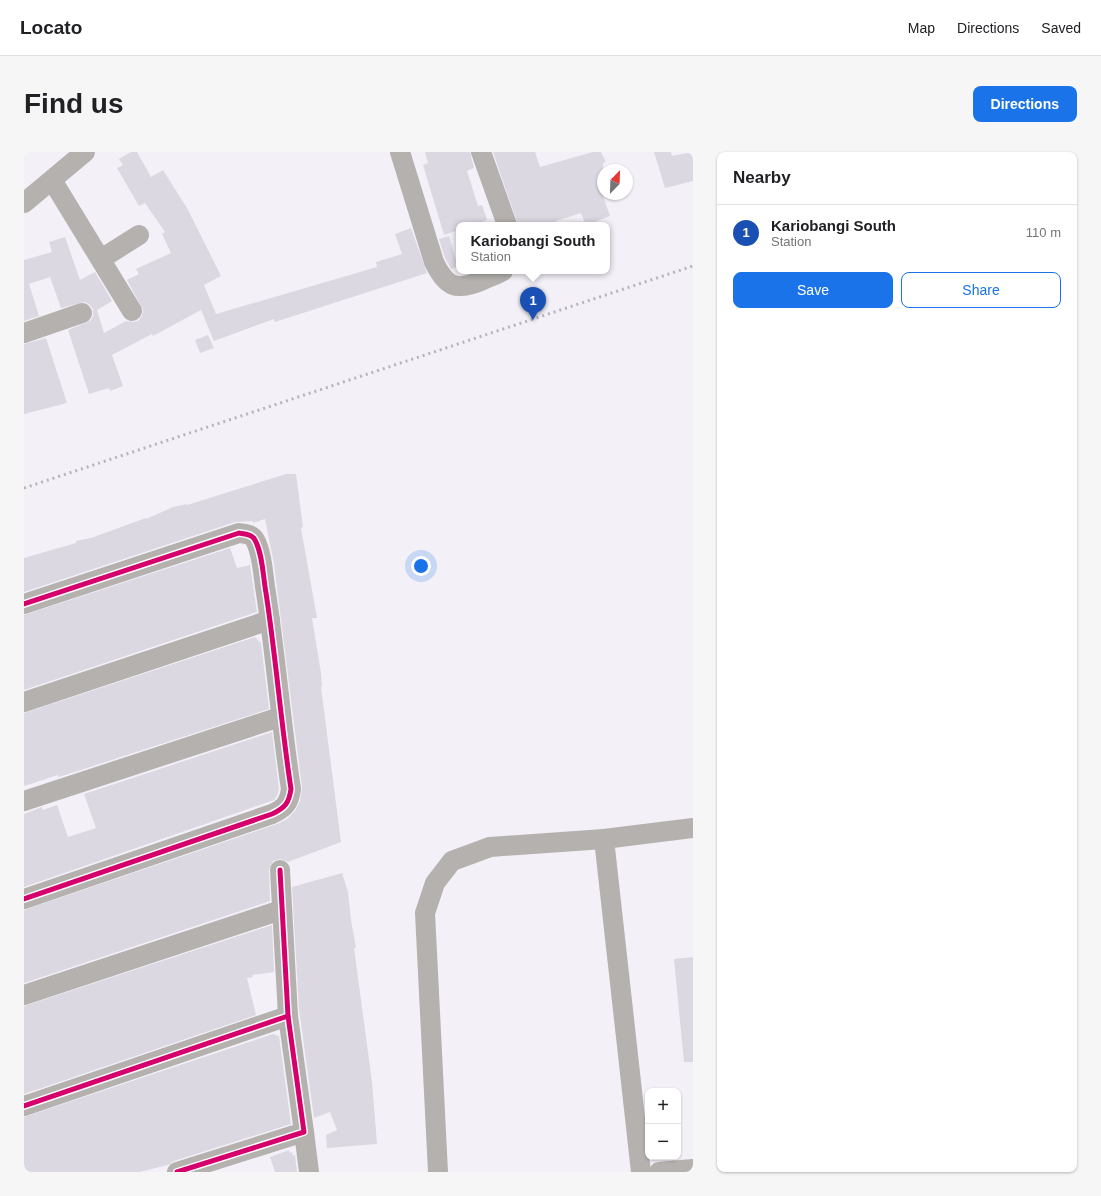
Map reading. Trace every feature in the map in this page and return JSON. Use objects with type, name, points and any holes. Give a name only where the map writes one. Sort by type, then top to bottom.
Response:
[{"type":"street","points":[[24,204],[85,152]]},
{"type":"street","points":[[400,152],[434,262],[441,277],[448,283],[459,287],[472,285],[496,274]]},
{"type":"street","points":[[481,152],[506,222]]},
{"type":"street","points":[[52,180],[132,311]]},
{"type":"street","points":[[101,259],[139,236]]},
{"type":"street","points":[[24,333],[82,313]]},
{"type":"street","points":[[24,604],[239,533],[248,534],[254,539],[260,553],[270,620],[280,717],[291,789],[290,800],[284,809],[24,899]]},
{"type":"street","points":[[24,702],[270,620]]},
{"type":"street","points":[[24,801],[280,717]]},
{"type":"street","points":[[438,1172],[425,913],[435,883],[452,861],[490,847],[604,839],[693,828]]},
{"type":"street","points":[[604,839],[641,1172]]},
{"type":"street","points":[[280,870],[288,1016],[309,1172]]},
{"type":"street","points":[[24,995],[281,910]]},
{"type":"street","points":[[24,1106],[288,1016]]},
{"type":"street","points":[[177,1172],[304,1132]]},
{"type":"street","points":[[659,1172],[693,1169]]},
{"type":"building","points":[[131,152],[137,152],[151,177],[163,170],[187,208],[221,276],[204,285],[216,314],[377,267],[376,262],[402,254],[395,234],[411,228],[427,273],[275,322],[274,319],[214,341],[201,310],[153,336],[152,334],[112,355],[123,386],[110,391],[109,388],[89,394],[68,330],[90,321],[93,316],[93,309],[89,304],[84,302],[61,308],[50,277],[29,284],[39,316],[24,321],[24,260],[52,252],[49,242],[65,237],[80,280],[95,272],[112,301],[97,310],[104,333],[126,321],[138,321],[142,316],[143,310],[127,280],[139,274],[136,269],[171,253],[162,234],[165,232],[145,203],[139,206],[117,168],[123,165],[119,159]]},
{"type":"building","points":[[425,152],[470,152],[474,168],[467,171],[478,206],[482,205],[487,220],[482,222],[456,222],[456,231],[444,235],[423,165],[428,163]]},
{"type":"building","points":[[493,152],[535,152],[540,167],[593,152],[601,152],[606,162],[603,164],[597,164],[597,200],[604,200],[610,216],[594,222],[585,222],[581,213],[556,222],[517,222]]},
{"type":"building","points":[[654,152],[671,152],[672,156],[693,152],[693,181],[665,188]]},
{"type":"building","points":[[449,236],[456,260],[456,268],[451,269],[445,258],[439,239]]},
{"type":"building","points":[[208,335],[214,348],[200,353],[195,340]]},
{"type":"building","points":[[46,338],[67,403],[24,414],[24,344]]},
{"type":"building","points":[[286,474],[296,474],[303,527],[301,528],[317,618],[312,618],[321,673],[321,687],[341,842],[288,862],[280,859],[273,861],[269,870],[270,901],[24,983],[24,910],[277,824],[287,819],[295,811],[300,801],[302,788],[274,564],[265,519],[253,523],[253,521],[235,522],[24,592],[24,558],[76,543],[76,541],[91,538],[146,519],[173,507],[187,505]]},
{"type":"building","points":[[230,548],[237,568],[250,565],[257,612],[24,690],[24,615]]},
{"type":"building","points":[[255,637],[261,643],[269,709],[59,777],[58,775],[24,786],[24,713]]},
{"type":"building","points":[[272,732],[279,789],[274,800],[24,887],[24,814],[42,807],[43,810],[57,805],[68,837],[96,828],[84,794]]},
{"type":"building","points":[[342,873],[348,892],[356,948],[354,948],[372,1082],[377,1144],[327,1148],[326,1135],[337,1130],[330,1112],[314,1118],[299,1009],[292,887]]},
{"type":"building","points":[[272,925],[274,972],[252,975],[253,977],[247,978],[256,1015],[24,1094],[24,1006]]},
{"type":"building","points":[[693,957],[693,1062],[684,1062],[674,959]]},
{"type":"building","points":[[273,1034],[279,1036],[291,1124],[174,1161],[168,1165],[139,1172],[24,1172],[24,1117]]},
{"type":"building","points":[[289,1150],[290,1153],[292,1152],[293,1156],[295,1155],[297,1172],[275,1172],[270,1157]]},
{"type":"railway","points":[[24,488],[693,266]]},
{"type":"cycle path","points":[[24,604],[239,533],[252,537],[255,540],[260,552],[273,642],[291,789],[286,804],[280,810],[272,814],[24,899]]},
{"type":"cycle path","points":[[24,1106],[288,1016],[280,870]]},
{"type":"cycle path","points":[[177,1172],[304,1132],[288,1016]]},
{"type":"place","name":"Kariobangi South","points":[[533,320]]}]
